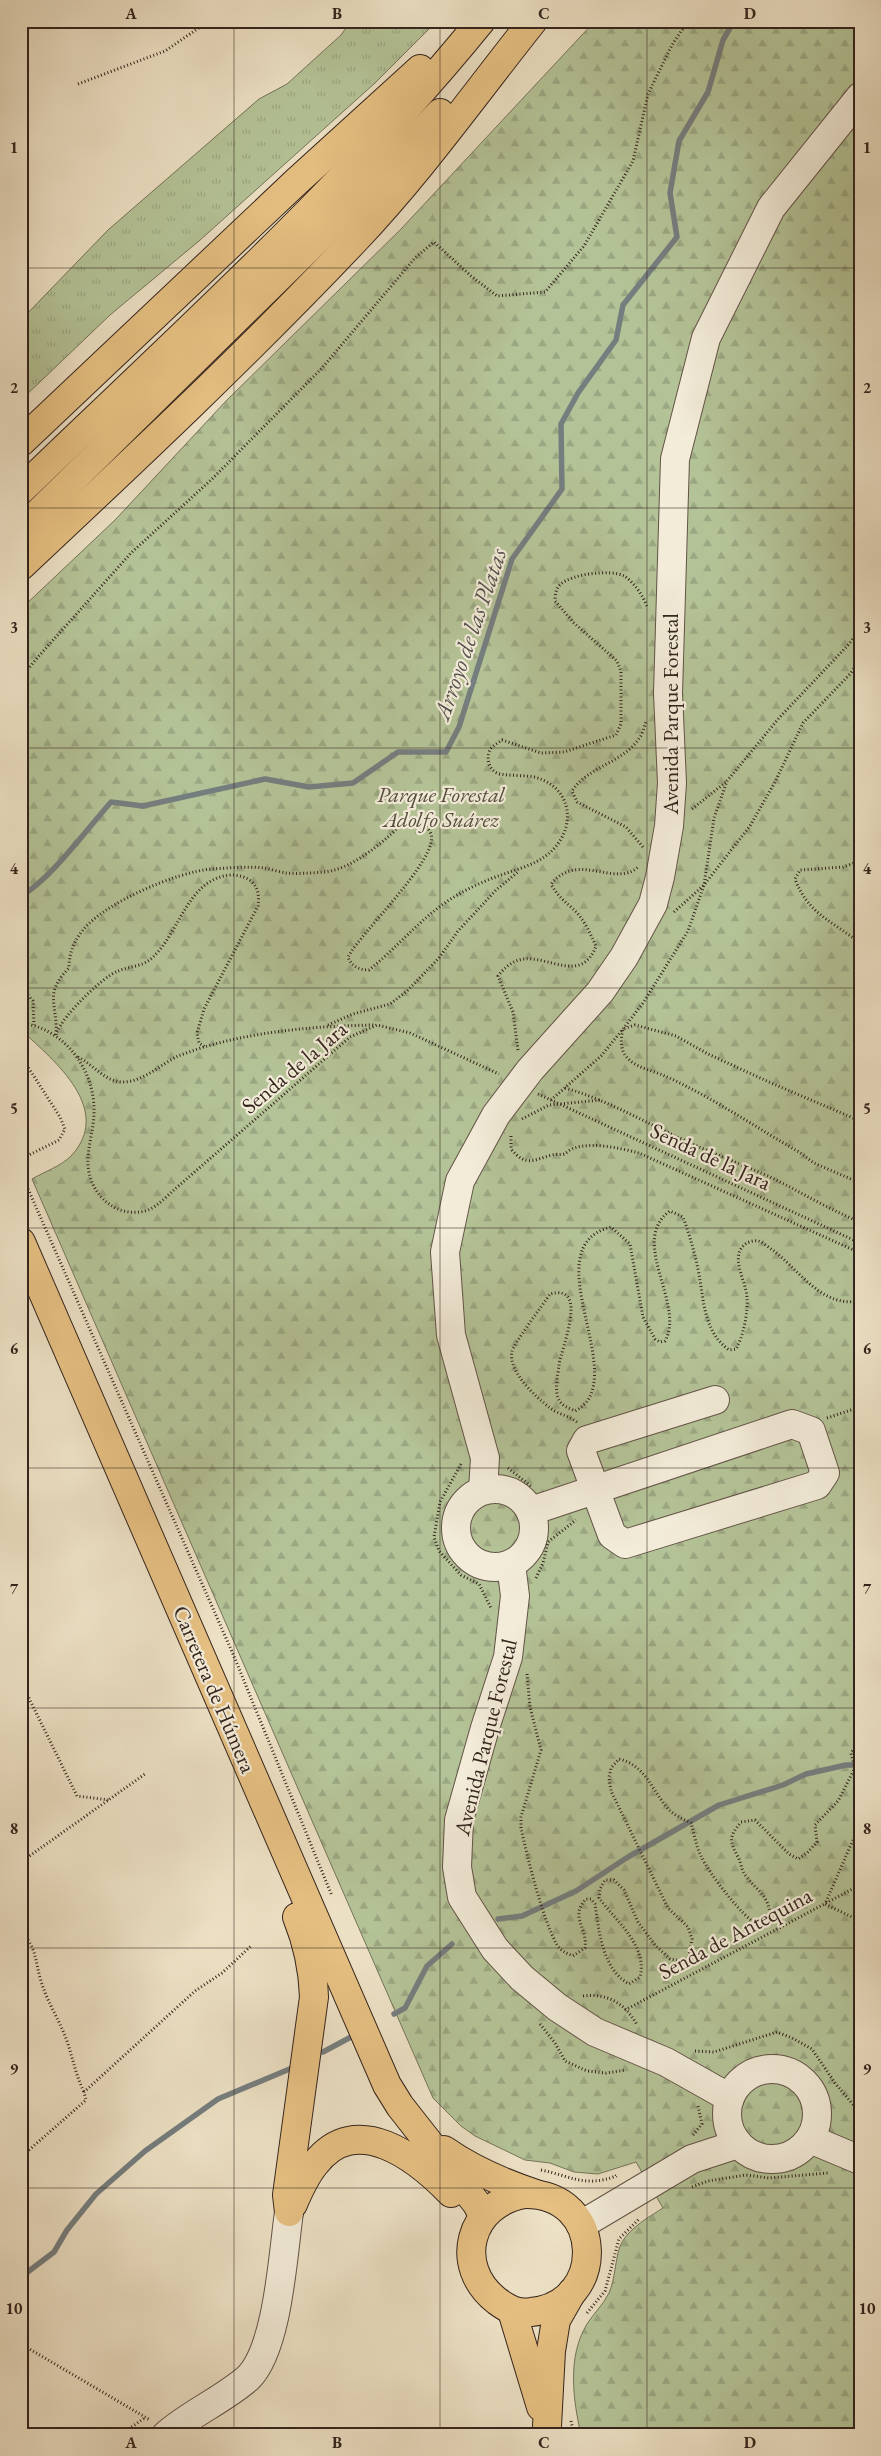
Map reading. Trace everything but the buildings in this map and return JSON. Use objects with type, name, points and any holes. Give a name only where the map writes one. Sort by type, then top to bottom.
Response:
[{"type":"main road","points":[[21,442],[296,182],[430,59],[462,21]]},
{"type":"main road","points":[[21,490],[318,202],[446,64],[481,21]]},
{"type":"main road","points":[[21,530],[428,128],[517,21]]},
{"type":"main road","points":[[21,566],[168,426],[355,240],[440,141],[533,21]]},
{"type":"main road","points":[[21,583],[92,512],[168,426]]},
{"type":"main road","name":"Carretera de Húmera","points":[[21,1242],[387,2085],[418,2130],[477,2204],[481,2221]]},
{"type":"main road","points":[[277,1832],[279,1872],[307,1940],[313,1973],[314,1997],[287,2195],[289,2212]]},
{"type":"main road","name":"Carretera de Húmera","points":[[418,2130],[463,2164],[492,2178],[538,2182]]},
{"type":"main road","points":[[289,2212],[305,2178],[316,2162],[339,2144],[357,2140],[394,2146],[408,2155],[438,2180],[481,2221]]},
{"type":"main road","points":[[538,2182],[552,2199],[567,2208],[581,2226],[586,2236],[587,2260],[580,2282],[554,2306],[532,2312],[512,2311],[488,2294],[475,2275],[471,2253],[474,2232],[481,2221],[503,2200],[538,2182]]},
{"type":"main road","points":[[556,2426],[551,2351],[556,2320],[573,2290]]},
{"type":"main road","points":[[512,2311],[556,2426]]},
{"type":"street","name":"Avenida Parque Forestal","points":[[483,1490],[485,1458],[450,1335],[446,1252],[460,1181],[496,1115],[524,1077],[600,992],[637,935],[653,904],[669,826],[672,783],[668,693],[675,459],[706,338],[771,208],[860,97]]},
{"type":"street","points":[[533,1501],[535,1526],[532,1542],[524,1555],[511,1564],[496,1568],[482,1566],[466,1556],[457,1540],[456,1520],[466,1501],[483,1490],[498,1488],[511,1492],[523,1499],[533,1501],[569,1499],[596,1491],[792,1424],[811,1431],[825,1473],[817,1485],[626,1544],[612,1535],[596,1491],[581,1451],[587,1440],[715,1400]]},
{"type":"street","name":"Avenida Parque Forestal","points":[[511,1564],[515,1596],[508,1657],[485,1728],[459,1820],[457,1867],[462,1897],[494,1949],[522,1978],[557,2006],[595,2032],[666,2062],[730,2098]]},
{"type":"street","points":[[773,2069],[786,2071],[799,2077],[815,2099],[816,2119],[810,2139],[789,2156],[775,2159],[761,2158],[748,2152],[738,2144],[728,2122],[730,2098],[737,2086],[747,2077],[759,2071],[773,2069]]},
{"type":"street","points":[[810,2139],[860,2160]]},
{"type":"street","points":[[581,2226],[692,2159],[738,2144]]},
{"type":"street","points":[[168,2433],[247,2378],[258,2365],[272,2323],[289,2212]]},
{"type":"path","points":[[78,84],[165,51],[209,21]]},
{"type":"path","points":[[21,678],[131,553],[212,479],[322,368],[415,258],[434,242],[471,276],[497,296],[545,292],[584,246],[633,161],[648,94],[672,45],[688,21]]},
{"type":"path","points":[[56,1035],[56,1018],[52,1004],[52,993],[59,978],[69,968],[69,955],[84,928],[105,911],[180,874],[210,869],[264,868],[293,873],[332,871],[346,866],[382,842],[404,822],[413,821],[425,825],[431,834],[431,844],[420,865],[353,947],[348,957],[350,963],[361,970],[369,970],[422,924],[436,907],[461,893],[505,873],[520,870],[548,856],[561,839],[568,823],[568,810],[563,796],[551,785],[537,778],[499,774],[490,767],[487,758],[490,749],[502,740],[541,753],[564,752],[616,735],[621,724],[621,671],[617,661],[561,610],[555,601],[556,591],[562,583],[577,576],[602,572],[616,574],[627,578],[636,588],[647,608]]},
{"type":"path","points":[[669,826],[727,781],[779,718],[849,644],[860,628]]},
{"type":"path","points":[[673,914],[704,885],[750,826],[803,723],[851,674],[860,659]]},
{"type":"path","points":[[644,852],[643,847],[626,826],[583,806],[574,798],[572,791],[577,783],[612,763],[635,744],[642,736],[648,715]]},
{"type":"path","points":[[551,1100],[600,1056],[644,1003],[688,931],[704,885],[714,818],[727,781]]},
{"type":"path","points":[[860,861],[843,867],[800,870],[795,879],[801,897],[815,911],[860,943]]},
{"type":"path","points":[[524,1077],[513,1012],[498,976],[504,967],[523,959],[552,965],[574,966],[592,956],[596,946],[592,936],[580,917],[571,907],[564,904],[551,884],[559,874],[572,870],[628,873],[637,868],[641,863]]},
{"type":"path","points":[[325,1026],[353,1014],[390,1004],[407,991],[439,958],[458,931],[486,901],[520,870]]},
{"type":"path","points":[[56,1035],[59,1027],[102,980],[117,971],[139,966],[153,957],[172,932],[185,909],[211,880],[221,876],[244,877],[251,881],[257,889],[258,906],[204,1009],[197,1033],[199,1042],[205,1047]]},
{"type":"path","points":[[21,987],[33,1001],[34,1025]]},
{"type":"path","name":"Senda de la Jara","points":[[21,1024],[34,1025],[56,1035],[77,1056],[87,1076],[94,1108],[88,1166],[92,1184],[105,1201],[116,1210],[134,1213],[150,1209],[176,1189],[350,1037],[377,1025],[410,1033],[524,1077],[551,1100],[559,1104],[860,1243]]},
{"type":"path","points":[[77,1056],[93,1064],[106,1078],[123,1082],[139,1079],[179,1056],[205,1047],[278,1032],[325,1026],[377,1025]]},
{"type":"path","points":[[622,1029],[635,1025],[676,1036],[769,1082],[860,1121]]},
{"type":"path","points":[[622,1029],[620,1041],[625,1055],[638,1067],[664,1076],[701,1095],[799,1152],[814,1163],[860,1183]]},
{"type":"path","points":[[21,1056],[60,1117],[65,1130],[63,1136],[58,1140],[21,1159]]},
{"type":"path","points":[[565,1088],[601,1100],[686,1142],[769,1177],[829,1210],[860,1222]]},
{"type":"path","points":[[518,1124],[522,1119],[547,1106],[601,1100]]},
{"type":"path","points":[[513,1129],[510,1137],[511,1149],[518,1158],[535,1162],[553,1154],[564,1154],[573,1148],[583,1147],[619,1148],[639,1153],[860,1253]]},
{"type":"path","points":[[21,1173],[229,1645],[334,1902]]},
{"type":"path","points":[[587,1440],[576,1421],[553,1410],[531,1391],[520,1377],[511,1354],[515,1343],[550,1294],[560,1292],[565,1294],[569,1300],[569,1334],[559,1363],[557,1392],[559,1400],[567,1407],[575,1410],[581,1408],[591,1395],[594,1353],[578,1279],[582,1251],[589,1239],[598,1231],[611,1228],[630,1244],[643,1317],[655,1339],[660,1342],[665,1340],[669,1333],[669,1323],[657,1263],[655,1228],[662,1217],[670,1211],[683,1217],[691,1240],[706,1316],[712,1333],[729,1350],[736,1349],[743,1336],[747,1297],[738,1256],[742,1246],[749,1242],[757,1240],[767,1246],[785,1259],[815,1289],[831,1298],[850,1303],[860,1301]]},
{"type":"path","points":[[819,1420],[860,1407]]},
{"type":"path","points":[[481,1444],[462,1450],[462,1464],[440,1502],[434,1537],[439,1551],[461,1575],[479,1584],[495,1614]]},
{"type":"path","points":[[506,1461],[508,1469],[526,1481],[533,1501]]},
{"type":"path","points":[[534,1582],[543,1563],[548,1542],[576,1520],[569,1499]]},
{"type":"path","points":[[524,1679],[527,1670],[530,1707],[541,1750],[521,1817],[521,1828],[542,1906],[558,1945],[564,1953],[572,1956],[585,1948],[586,1937],[578,1918],[582,1904],[586,1899],[591,1900],[595,1904],[602,1945],[613,1970],[629,1984],[640,1977],[641,1962],[634,1942],[599,1898],[600,1889],[605,1880],[614,1880],[624,1890],[638,1922],[655,1945],[670,1959],[683,1961],[689,1956],[692,1939],[688,1928],[668,1908],[616,1805],[611,1791],[610,1768],[619,1760],[629,1762],[650,1782],[666,1806],[676,1815],[691,1822],[700,1856],[707,1867],[744,1915],[758,1925],[770,1917],[770,1906],[744,1873],[738,1857],[731,1847],[731,1834],[740,1822],[755,1820],[789,1854],[798,1858],[807,1853],[817,1842],[815,1825],[838,1801],[855,1768],[851,1753],[860,1742]]},
{"type":"path","points":[[21,1682],[77,1796],[109,1800]]},
{"type":"path","points":[[21,1862],[145,1774]]},
{"type":"path","points":[[860,1824],[825,1904],[860,1922]]},
{"type":"path","name":"Senda de Antequina","points":[[625,2010],[860,1885]]},
{"type":"path","points":[[21,1932],[31,1943],[38,1963],[40,1980],[67,2041],[77,2078],[86,2100],[21,2157]]},
{"type":"path","points":[[84,2092],[195,1991],[222,1973],[252,1945]]},
{"type":"path","points":[[578,1997],[603,1995],[619,2003],[640,2030]]},
{"type":"path","points":[[534,2018],[556,2043],[565,2061],[587,2072],[606,2073],[630,2069]]},
{"type":"path","points":[[688,2051],[714,2052],[777,2032],[812,2049],[835,2083],[860,2113]]},
{"type":"path","points":[[685,2140],[702,2124],[698,2105],[690,2100]]},
{"type":"path","points":[[690,2188],[708,2181],[746,2175],[769,2178],[797,2177],[826,2172],[834,2175]]},
{"type":"path","points":[[538,2182],[600,2182],[622,2174],[631,2174],[642,2189]]},
{"type":"path","points":[[583,2318],[605,2291],[619,2239],[640,2218]]},
{"type":"path","points":[[21,2344],[146,2417],[168,2433]]},
{"type":"path","points":[[120,2435],[146,2417]]},
{"type":"path","points":[[556,2426],[574,2435]]},
{"type":"green space","points":[[351,21],[437,21],[375,83],[199,241],[110,315],[21,400],[21,320],[108,230],[259,99],[287,84],[341,35]]},
{"type":"green space","name":"Parque Forestal Adolfo Suárez","points":[[595,21],[860,21],[860,2435],[581,2435],[574,2393],[576,2350],[587,2324],[609,2293],[622,2242],[635,2227],[663,2208],[636,2162],[598,2174],[574,2172],[550,2163],[525,2160],[475,2136],[461,2126],[433,2098],[32,1179],[57,1166],[71,1156],[83,1139],[86,1121],[83,1104],[75,1088],[50,1057],[22,1031],[28,1015],[21,1004],[21,609],[115,520],[226,401],[401,229]]},
{"type":"waterway","name":"Arroyo de las Platas","points":[[21,896],[56,866],[111,802],[143,806],[265,779],[309,787],[353,783],[398,752],[446,752],[459,727],[512,559],[562,489],[561,424],[578,393],[616,340],[623,305],[677,237],[670,193],[679,141],[708,92],[723,40],[734,21]]},
{"type":"waterway","points":[[498,1919],[522,1916],[576,1891],[628,1857],[719,1805],[783,1785],[806,1774],[846,1765],[860,1765]]},
{"type":"waterway","points":[[394,2014],[405,2008],[427,1966],[452,1944]]},
{"type":"waterway","points":[[323,2052],[351,2037]]},
{"type":"waterway","points":[[21,2277],[54,2252],[67,2230],[96,2194],[145,2151],[218,2099],[292,2068]]}]
